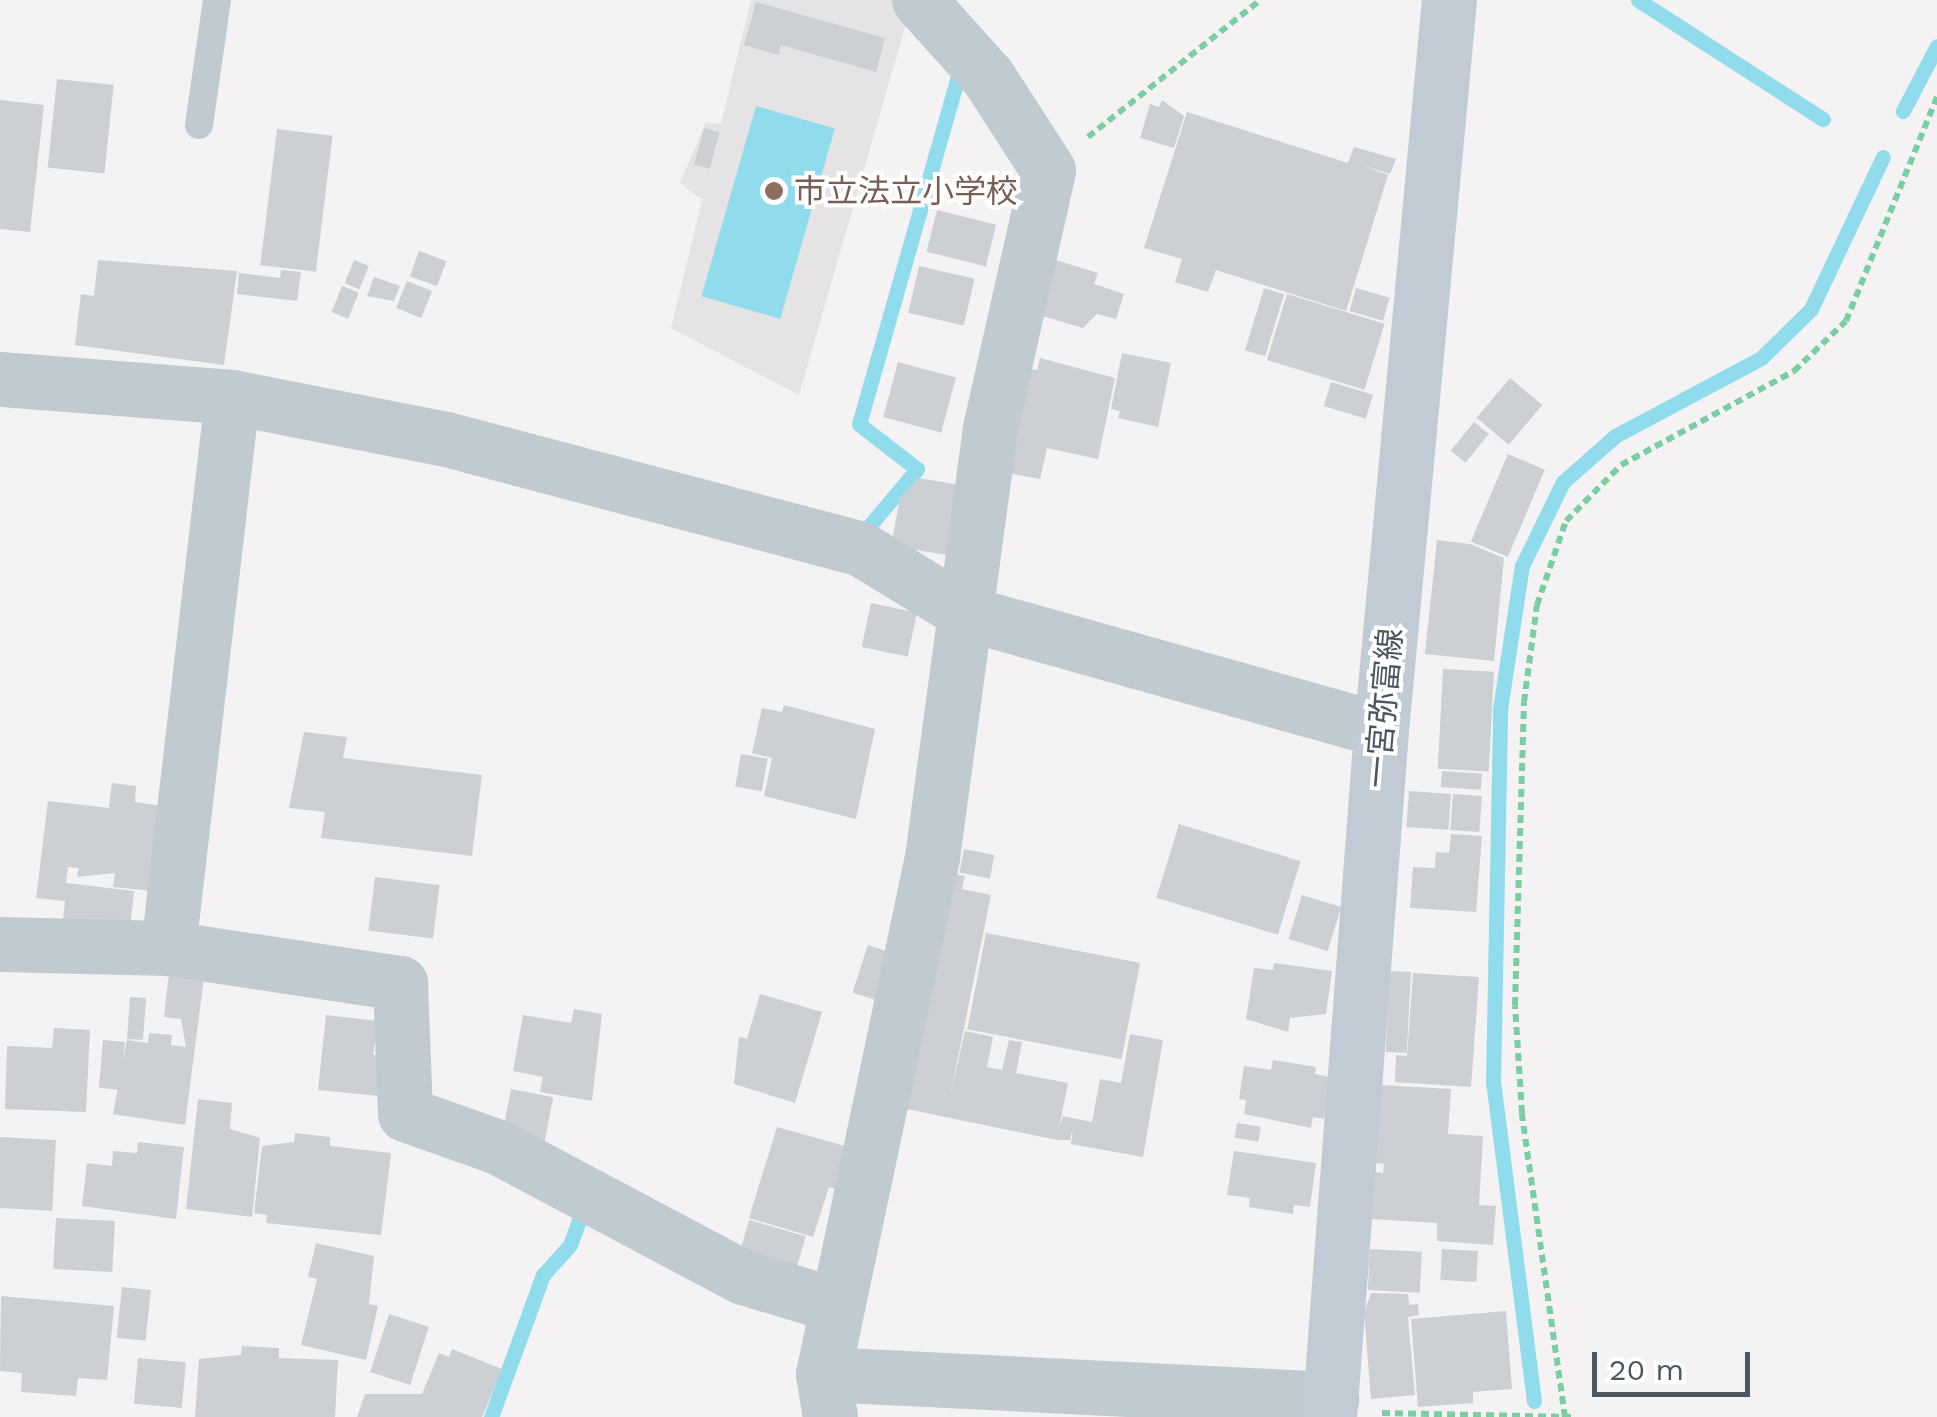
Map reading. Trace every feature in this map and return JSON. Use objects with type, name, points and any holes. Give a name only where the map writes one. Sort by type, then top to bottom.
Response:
[{"type":"main road","name":"一宮弥富線","points":[[1330,1409],[1381,730],[1449,0]]},
{"type":"street","points":[[919,0],[988,77],[1048,170],[990,428],[932,857],[836,1305],[826,1395],[1330,1409]]},
{"type":"street","points":[[0,379],[232,397],[446,439],[861,549],[966,613],[1381,730]]},
{"type":"street","points":[[168,948],[232,397]]},
{"type":"street","points":[[0,944],[168,948],[400,983],[405,1114],[498,1147],[743,1277],[836,1305]]},
{"type":"lane","points":[[199,125],[217,0]]},
{"type":"path","points":[[1048,170],[1260,0]]},
{"type":"path","points":[[1330,1409],[1567,1417],[1522,1113],[1515,1005],[1524,702],[1537,605],[1566,522],[1620,465],[1794,372],[1846,321],[1937,97]]},
{"type":"shaded area","name":"市立法立小学校","points":[[751,0],[899,0],[910,10],[799,395],[671,328],[702,200],[680,183],[706,122],[721,124]]},
{"type":"water","points":[[756,106],[835,129],[780,319],[701,296]]},
{"type":"building","points":[[756,2],[885,38],[876,72],[781,45],[779,55],[744,45]]},
{"type":"building","points":[[57,79],[114,85],[104,173],[48,168]]},
{"type":"building","points":[[0,100],[44,105],[30,232],[0,229]]},
{"type":"building","points":[[1162,100],[1184,116],[1174,148],[1140,138],[1150,104],[1159,107]]},
{"type":"building","points":[[1187,112],[1348,163],[1354,147],[1396,159],[1390,174],[1364,166],[1388,175],[1346,311],[1216,270],[1208,292],[1175,282],[1182,259],[1144,248]]},
{"type":"building","points":[[704,128],[719,132],[710,169],[694,165]]},
{"type":"building","points":[[277,129],[333,136],[316,272],[260,265]]},
{"type":"building","points":[[937,210],[996,225],[986,266],[927,252]]},
{"type":"building","points":[[419,251],[446,261],[437,286],[410,276]]},
{"type":"building","points":[[1046,257],[1098,273],[1094,284],[1124,294],[1116,319],[1097,314],[1083,328],[1039,315]]},
{"type":"building","points":[[98,260],[237,271],[224,365],[75,345],[81,294],[94,296]]},
{"type":"building","points":[[354,260],[369,266],[359,289],[345,283]]},
{"type":"building","points":[[919,266],[975,279],[964,326],[908,313]]},
{"type":"building","points":[[281,270],[301,272],[297,301],[237,294],[239,273],[280,278]]},
{"type":"building","points":[[374,277],[400,286],[394,301],[367,296]]},
{"type":"building","points":[[407,281],[432,291],[421,318],[396,308]]},
{"type":"building","points":[[342,286],[359,293],[348,319],[332,312]]},
{"type":"building","points":[[1264,288],[1284,294],[1265,356],[1245,350]]},
{"type":"building","points":[[1356,288],[1390,298],[1383,321],[1349,311]]},
{"type":"building","points":[[1287,294],[1385,324],[1364,390],[1267,360]]},
{"type":"building","points":[[1122,353],[1171,363],[1158,427],[1118,418],[1120,411],[1111,409]]},
{"type":"building","points":[[1040,358],[1115,378],[1098,459],[1047,448],[1040,479],[1003,472],[1025,368],[1037,370]]},
{"type":"building","points":[[898,362],[956,378],[941,433],[883,417]]},
{"type":"building","points":[[1510,378],[1542,405],[1509,445],[1477,418]]},
{"type":"building","points":[[1331,382],[1373,395],[1366,419],[1324,406]]},
{"type":"building","points":[[1474,422],[1489,434],[1465,463],[1451,451]]},
{"type":"building","points":[[1508,454],[1545,470],[1508,557],[1471,541]]},
{"type":"building","points":[[918,478],[960,485],[947,555],[891,546],[900,498]]},
{"type":"building","points":[[1437,540],[1470,544],[1504,558],[1494,661],[1425,654]]},
{"type":"building","points":[[871,603],[917,613],[908,657],[862,647]]},
{"type":"building","points":[[1443,669],[1494,672],[1489,772],[1438,769]]},
{"type":"building","points":[[784,705],[875,729],[856,819],[764,796],[772,758],[752,753],[762,708],[782,712]]},
{"type":"building","points":[[304,732],[347,737],[343,758],[482,775],[472,856],[321,838],[325,812],[289,808]]},
{"type":"building","points":[[741,754],[768,759],[762,791],[735,786]]},
{"type":"building","points":[[1442,771],[1482,774],[1481,790],[1441,787]]},
{"type":"building","points":[[112,783],[136,786],[135,802],[163,806],[153,891],[113,887],[115,873],[77,877],[79,868],[68,867],[66,883],[134,891],[130,929],[63,920],[65,901],[36,898],[48,801],[109,808]]},
{"type":"building","points":[[1409,791],[1451,794],[1448,830],[1406,827]]},
{"type":"building","points":[[1453,794],[1482,796],[1479,832],[1450,830]]},
{"type":"building","points":[[1179,824],[1300,861],[1278,935],[1156,898]]},
{"type":"building","points":[[1451,834],[1482,836],[1476,912],[1410,908],[1413,867],[1435,868],[1436,852],[1449,853]]},
{"type":"building","points":[[964,849],[994,855],[990,878],[959,873]]},
{"type":"building","points":[[945,872],[965,876],[962,889],[991,895],[950,1097],[965,1031],[993,1037],[987,1067],[1002,1070],[1009,1040],[1022,1042],[1016,1073],[1068,1083],[1059,1128],[1063,1116],[1092,1122],[1100,1079],[1121,1083],[1130,1034],[1163,1040],[1143,1157],[1071,1144],[1073,1127],[1070,1140],[1057,1140],[897,1107]]},
{"type":"building","points":[[375,877],[440,885],[433,939],[368,931]]},
{"type":"building","points":[[1302,895],[1341,907],[1328,951],[1289,939]]},
{"type":"building","points":[[986,933],[1140,963],[1121,1059],[967,1029]]},
{"type":"building","points":[[868,945],[896,954],[880,1002],[853,993]]},
{"type":"building","points":[[1274,963],[1332,971],[1326,1014],[1290,1018],[1288,1032],[1246,1019],[1254,968],[1273,970]]},
{"type":"building","points":[[1390,971],[1411,972],[1407,1053],[1386,1052]]},
{"type":"building","points":[[1413,973],[1479,977],[1471,1087],[1395,1082],[1396,1055],[1407,1056]]},
{"type":"building","points":[[169,974],[204,977],[185,1125],[113,1114],[127,1040],[148,1043],[149,1033],[172,1035],[171,1045],[186,1047],[181,1019],[164,1017]]},
{"type":"building","points":[[760,994],[822,1012],[795,1103],[734,1084],[739,1037],[747,1039]]},
{"type":"building","points":[[130,997],[146,998],[143,1040],[127,1039]]},
{"type":"building","points":[[574,1009],[602,1014],[592,1101],[540,1092],[543,1077],[513,1071],[523,1015],[571,1023]]},
{"type":"building","points":[[326,1015],[378,1021],[373,1055],[384,1056],[379,1096],[318,1090]]},
{"type":"building","points":[[54,1028],[90,1030],[86,1112],[5,1109],[7,1046],[52,1048]]},
{"type":"building","points":[[103,1040],[125,1042],[121,1090],[99,1088]]},
{"type":"building","points":[[1273,1060],[1316,1067],[1315,1074],[1330,1077],[1324,1119],[1313,1117],[1311,1128],[1244,1114],[1246,1100],[1239,1099],[1244,1066],[1271,1070]]},
{"type":"building","points":[[1381,1085],[1451,1089],[1448,1134],[1483,1136],[1479,1205],[1496,1206],[1493,1245],[1437,1241],[1437,1223],[1372,1219],[1375,1172],[1383,1173],[1384,1164],[1376,1163]]},
{"type":"building","points":[[511,1089],[553,1097],[545,1141],[502,1133]]},
{"type":"building","points":[[198,1099],[232,1103],[230,1129],[260,1138],[252,1217],[186,1209]]},
{"type":"building","points":[[1237,1123],[1261,1127],[1258,1142],[1235,1138]]},
{"type":"building","points":[[777,1127],[852,1148],[839,1190],[829,1187],[813,1237],[749,1218]]},
{"type":"building","points":[[295,1133],[330,1137],[330,1146],[391,1153],[381,1235],[266,1223],[267,1215],[254,1213],[262,1146],[294,1142]]},
{"type":"building","points":[[0,1137],[56,1140],[52,1211],[0,1208]]},
{"type":"building","points":[[138,1142],[184,1147],[176,1219],[82,1206],[87,1163],[112,1166],[113,1151],[137,1153]]},
{"type":"building","points":[[1234,1151],[1316,1163],[1310,1207],[1294,1205],[1293,1214],[1249,1207],[1250,1198],[1227,1195]]},
{"type":"building","points":[[56,1218],[115,1221],[112,1272],[53,1269]]},
{"type":"building","points":[[749,1220],[806,1236],[795,1275],[738,1258]]},
{"type":"building","points":[[316,1243],[374,1256],[369,1304],[378,1306],[366,1360],[301,1345],[317,1279],[308,1277]]},
{"type":"building","points":[[1370,1249],[1422,1252],[1420,1293],[1368,1290]]},
{"type":"building","points":[[1442,1249],[1478,1251],[1476,1282],[1440,1280]]},
{"type":"building","points":[[122,1287],[151,1290],[146,1341],[117,1338]]},
{"type":"building","points":[[1371,1293],[1408,1294],[1409,1305],[1418,1304],[1419,1315],[1408,1317],[1415,1395],[1371,1399],[1364,1312]]},
{"type":"building","points":[[1,1296],[114,1306],[107,1380],[78,1378],[76,1396],[21,1392],[22,1373],[0,1371]]},
{"type":"building","points":[[1506,1311],[1512,1389],[1473,1392],[1473,1403],[1418,1407],[1411,1319]]},
{"type":"building","points":[[389,1314],[429,1327],[410,1385],[370,1372]]},
{"type":"building","points":[[242,1346],[279,1348],[279,1358],[338,1360],[335,1417],[195,1417],[199,1359],[241,1355]]},
{"type":"building","points":[[452,1349],[502,1369],[482,1417],[357,1417],[365,1394],[422,1394],[439,1353],[449,1357]]},
{"type":"building","points":[[138,1358],[186,1362],[182,1408],[134,1404]]},
{"type":"waterway","points":[[1638,0],[1823,119]]},
{"type":"waterway","points":[[1903,111],[1937,46]]},
{"type":"waterway","points":[[865,531],[917,469],[859,424],[958,76]]},
{"type":"waterway","points":[[1534,1401],[1493,1083],[1500,709],[1522,566],[1563,482],[1615,436],[1761,358],[1811,309],[1883,157]]},
{"type":"waterway","points":[[491,1417],[543,1275],[570,1245],[583,1209]]},
{"type":"place","name":"市立法立小学校","points":[[774,191]]}]
